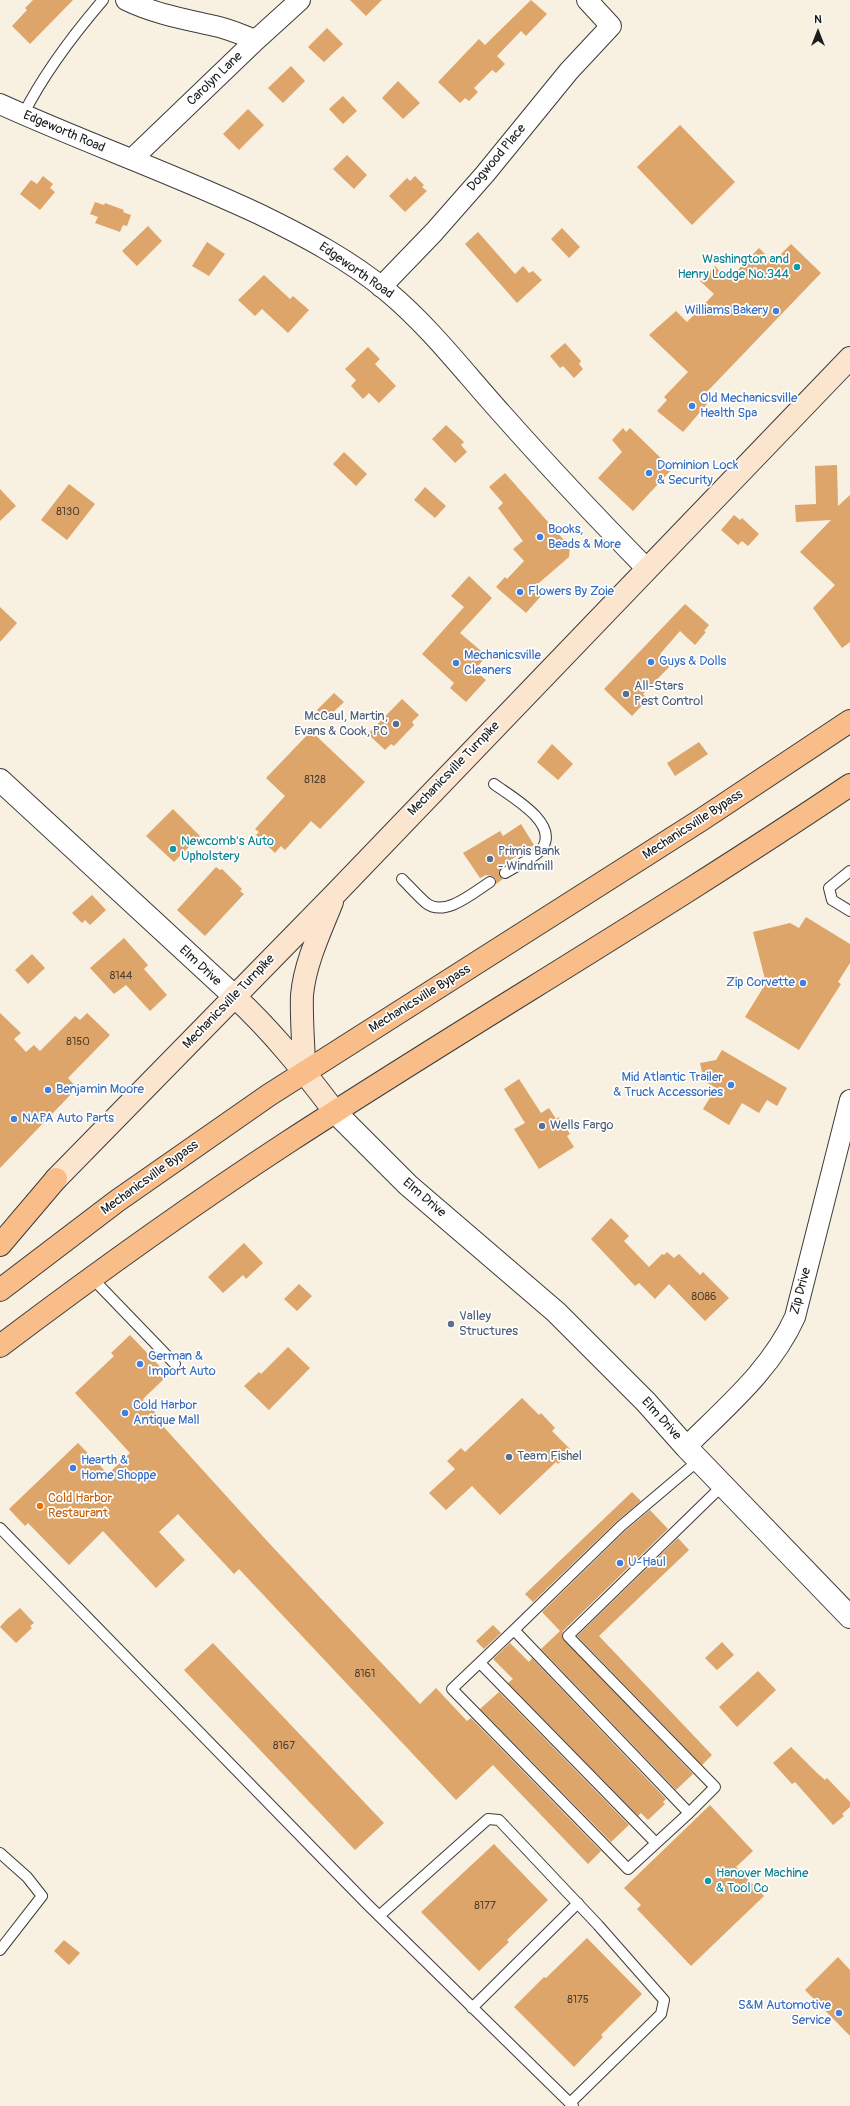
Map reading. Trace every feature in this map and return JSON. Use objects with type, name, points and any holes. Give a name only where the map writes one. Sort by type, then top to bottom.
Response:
[{"type":"highway","name":"Mechanicsville Bypass","points":[[0,1290],[117,1201],[304,1072],[701,820],[850,721]]},
{"type":"highway","points":[[0,1346],[206,1196],[335,1112],[755,849],[850,785]]},
{"type":"highway","points":[[0,1245],[56,1179]]},
{"type":"main road","name":"Mechanicsville Turnpike","points":[[56,1179],[336,893],[850,358]]},
{"type":"main road","points":[[304,1072],[302,1008],[305,979],[318,936],[336,893]]},
{"type":"main road","name":"Elm Drive","points":[[234,996],[257,1017],[304,1072],[335,1112]]},
{"type":"street","points":[[126,0],[143,8],[173,18],[216,26],[256,40]]},
{"type":"street","name":"Carolyn Lane","points":[[132,159],[300,0]]},
{"type":"street","name":"Dogwood Place","points":[[381,287],[434,232],[485,174],[560,82],[611,26],[587,0]]},
{"type":"street","name":"Edgeworth Road","points":[[0,104],[23,115],[218,195],[296,232],[339,257],[381,287],[421,323],[562,482],[647,569]]},
{"type":"street","name":"Elm Drive","points":[[0,780],[234,996]]},
{"type":"street","name":"Zip Drive","points":[[693,1454],[771,1360],[785,1340],[795,1317],[850,1100]]},
{"type":"street","name":"Elm Drive","points":[[335,1112],[408,1185],[556,1312],[646,1402],[693,1454],[850,1617]]},
{"type":"lane","points":[[23,115],[33,95],[74,34],[103,0]]},
{"type":"lane","points":[[494,784],[538,818],[544,828],[546,837],[543,847],[536,854],[503,870]]},
{"type":"lane","points":[[850,871],[829,888],[832,900],[850,911]]},
{"type":"lane","points":[[402,879],[427,904],[441,908],[450,906],[488,880]]},
{"type":"lane","points":[[92,1278],[175,1364]]},
{"type":"lane","points":[[693,1454],[621,1526],[452,1689],[628,1869],[715,1787],[568,1636],[723,1485]]},
{"type":"lane","points":[[0,1528],[379,1916],[571,2105],[661,2014],[664,2000],[578,1903],[499,1820],[488,1819],[379,1916]]},
{"type":"lane","points":[[514,1630],[689,1812]]},
{"type":"lane","points":[[480,1663],[656,1843]]},
{"type":"lane","points":[[0,1853],[27,1877],[42,1896],[0,1950]]},
{"type":"lane","points":[[472,2008],[578,1903]]},
{"type":"building","points":[[33,0],[73,0],[30,44],[12,26],[27,10],[25,8]]},
{"type":"building","points":[[350,0],[382,0],[366,16]]},
{"type":"building","points":[[531,0],[547,14],[526,36],[521,31],[497,56],[505,64],[496,73],[492,70],[474,88],[478,92],[469,101],[465,98],[460,103],[438,82],[479,39],[485,45]]},
{"type":"building","points":[[327,28],[343,44],[324,62],[308,47]]},
{"type":"building","points":[[291,66],[305,81],[283,103],[268,88]]},
{"type":"building","points":[[398,81],[420,103],[403,119],[382,98]]},
{"type":"building","points":[[343,96],[357,111],[343,124],[329,109]]},
{"type":"building","points":[[248,109],[264,125],[239,150],[223,134]]},
{"type":"building","points":[[680,125],[735,182],[692,225],[637,167]]},
{"type":"building","points":[[347,155],[367,175],[354,189],[333,169]]},
{"type":"building","points":[[43,176],[53,184],[50,188],[55,192],[40,210],[20,194],[31,180],[37,184]]},
{"type":"building","points":[[415,176],[424,185],[422,187],[427,191],[405,212],[389,196],[407,178],[410,181]]},
{"type":"building","points":[[95,202],[104,205],[105,203],[124,210],[123,212],[131,215],[127,226],[123,225],[120,232],[95,223],[98,217],[90,214]]},
{"type":"building","points":[[148,226],[162,241],[137,266],[122,251]]},
{"type":"building","points":[[562,228],[580,247],[569,258],[551,239]]},
{"type":"building","points":[[478,232],[515,274],[523,266],[529,273],[533,271],[542,280],[517,303],[465,244]]},
{"type":"building","points":[[207,242],[225,254],[209,276],[192,266]]},
{"type":"building","points":[[791,244],[821,273],[701,398],[707,404],[683,432],[657,411],[667,400],[664,397],[688,372],[649,335],[676,311],[687,322],[714,294],[700,281],[715,266],[723,275],[725,273],[730,278],[759,248],[773,262]]},
{"type":"building","points":[[264,275],[290,299],[293,296],[309,310],[288,333],[262,309],[255,316],[238,300]]},
{"type":"building","points":[[565,343],[581,361],[579,364],[583,369],[574,378],[563,366],[560,368],[550,356]]},
{"type":"building","points":[[368,347],[380,359],[375,364],[396,386],[379,403],[369,393],[363,399],[351,386],[356,380],[345,369]]},
{"type":"building","points":[[446,425],[464,442],[461,445],[467,452],[455,463],[432,439]]},
{"type":"building","name":"Dominion Lock & Security","points":[[623,428],[626,432],[630,428],[672,469],[633,511],[598,478],[622,452],[612,440]]},
{"type":"building","points":[[344,452],[367,474],[356,486],[333,464]]},
{"type":"building","points":[[837,465],[838,506],[850,495],[850,642],[842,648],[813,608],[835,585],[800,552],[831,520],[796,522],[795,505],[816,504],[815,466]]},
{"type":"building","points":[[505,473],[570,547],[569,557],[533,588],[541,596],[526,613],[496,587],[505,577],[507,579],[524,561],[513,549],[523,541],[498,508],[503,503],[489,487]]},
{"type":"building","points":[[69,484],[95,504],[67,540],[41,520]]},
{"type":"building","points":[[425,487],[446,506],[435,518],[414,500]]},
{"type":"building","points":[[0,489],[16,506],[0,521]]},
{"type":"building","points":[[734,515],[740,520],[742,518],[759,534],[748,546],[742,541],[738,545],[721,530]]},
{"type":"building","name":"Mechanicsville Cleaners","points":[[469,576],[492,598],[460,633],[487,656],[474,670],[486,680],[466,702],[450,688],[454,683],[422,654],[464,607],[451,596]]},
{"type":"building","points":[[685,604],[709,625],[704,631],[706,632],[695,645],[680,631],[660,654],[671,665],[643,694],[648,699],[632,716],[604,689]]},
{"type":"building","points":[[0,607],[17,623],[0,642]]},
{"type":"building","points":[[334,693],[344,702],[326,719],[317,710]]},
{"type":"building","name":"McCaul, Martin, Evans & Cook, PC","points":[[402,699],[419,715],[412,722],[414,725],[394,746],[391,744],[385,750],[368,734]]},
{"type":"building","points":[[311,731],[365,782],[320,829],[311,821],[285,850],[281,846],[275,853],[256,835],[259,832],[255,829],[285,796],[266,778]]},
{"type":"building","points":[[699,742],[708,754],[675,776],[667,763]]},
{"type":"building","points":[[552,744],[573,764],[558,780],[537,762]]},
{"type":"building","name":"Newcomb's Auto Upholstery","points":[[173,809],[200,836],[174,862],[146,836]]},
{"type":"building","name":"Primis Bank - Windmill","points":[[521,824],[534,845],[501,866],[499,873],[503,879],[496,884],[496,879],[492,876],[486,875],[480,878],[463,853],[500,831],[503,836]]},
{"type":"building","points":[[216,867],[220,870],[222,869],[242,889],[240,891],[244,894],[205,936],[177,910]]},
{"type":"building","points":[[92,895],[106,910],[90,925],[85,920],[82,923],[72,913]]},
{"type":"building","name":"Zip Corvette","points":[[806,917],[850,944],[850,963],[838,982],[841,984],[799,1050],[745,1017],[766,983],[753,932],[790,923],[799,928]]},
{"type":"building","points":[[124,938],[148,965],[144,969],[167,995],[150,1011],[126,985],[114,994],[90,968]]},
{"type":"building","points":[[32,954],[45,968],[28,984],[15,970]]},
{"type":"building","points":[[0,1013],[21,1033],[14,1039],[26,1052],[34,1045],[40,1051],[75,1016],[80,1020],[87,1013],[110,1035],[68,1078],[77,1088],[0,1168]]},
{"type":"building","name":"Mid Atlantic Trailer & Truck Accessories","points":[[722,1050],[787,1088],[777,1106],[767,1100],[759,1113],[742,1103],[729,1125],[703,1109],[716,1088],[704,1081],[700,1063],[716,1060]]},
{"type":"building","name":"Wells Fargo","points":[[519,1079],[541,1113],[549,1108],[556,1119],[559,1117],[570,1134],[567,1136],[574,1147],[539,1169],[514,1129],[525,1123],[504,1089]]},
{"type":"building","points":[[611,1218],[629,1236],[624,1241],[649,1267],[662,1254],[664,1255],[667,1252],[674,1258],[679,1254],[700,1275],[703,1272],[729,1298],[705,1321],[669,1284],[655,1299],[639,1283],[635,1286],[591,1239]]},
{"type":"building","points":[[244,1243],[263,1263],[246,1279],[243,1275],[223,1293],[208,1277]]},
{"type":"building","points":[[299,1284],[312,1296],[297,1311],[284,1299]]},
{"type":"building","points":[[130,1335],[168,1375],[143,1399],[164,1422],[161,1424],[268,1542],[420,1704],[436,1688],[467,1721],[471,1718],[601,1851],[588,1864],[493,1765],[456,1800],[239,1569],[234,1574],[178,1514],[159,1532],[185,1560],[156,1588],[103,1531],[69,1565],[28,1523],[25,1526],[9,1509],[78,1443],[108,1474],[130,1453],[75,1393],[114,1356],[111,1353]]},
{"type":"building","points":[[288,1347],[310,1368],[269,1410],[244,1386],[259,1372],[261,1374]]},
{"type":"building","name":"Team Fishel","points":[[522,1398],[539,1415],[541,1413],[555,1428],[552,1431],[570,1449],[568,1451],[570,1453],[558,1464],[556,1462],[500,1515],[472,1486],[446,1510],[429,1493],[455,1469],[447,1461],[461,1448],[465,1452]]},
{"type":"building","points":[[632,1492],[641,1501],[617,1521],[533,1602],[525,1594]]},
{"type":"building","points":[[650,1510],[668,1529],[563,1631],[562,1637],[693,1774],[676,1790],[541,1649],[560,1631],[542,1612],[625,1531]]},
{"type":"building","points":[[678,1538],[689,1550],[599,1636],[712,1755],[702,1765],[577,1636]]},
{"type":"building","points":[[20,1608],[34,1623],[30,1626],[32,1628],[16,1643],[0,1627]]},
{"type":"building","points":[[493,1625],[501,1633],[484,1649],[476,1641]]},
{"type":"building","points":[[722,1642],[734,1655],[717,1670],[705,1658]]},
{"type":"building","points":[[213,1643],[384,1823],[355,1850],[184,1670]]},
{"type":"building","points":[[510,1643],[529,1662],[532,1658],[666,1799],[663,1802],[665,1804],[648,1820],[641,1813],[638,1816],[508,1683],[513,1679],[493,1659]]},
{"type":"building","points":[[758,1671],[776,1690],[737,1727],[719,1707]]},
{"type":"building","points":[[499,1692],[629,1825],[611,1842],[480,1709]]},
{"type":"building","points":[[791,1747],[825,1780],[827,1778],[850,1802],[850,1807],[842,1814],[844,1816],[833,1825],[795,1782],[792,1784],[773,1763]]},
{"type":"building","name":"Hanover Machine & Tool Co","points":[[710,1805],[753,1851],[736,1867],[764,1896],[691,1966],[637,1909],[641,1905],[624,1888]]},
{"type":"building","points":[[494,1844],[548,1900],[507,1940],[509,1942],[479,1971],[421,1912]]},
{"type":"building","points":[[587,1938],[642,1994],[601,2035],[603,2037],[574,2067],[514,2007]]},
{"type":"building","points":[[64,1940],[80,1953],[69,1965],[54,1951]]},
{"type":"building","name":"S&M Automotive Service","points":[[838,1957],[850,1970],[850,2036],[805,1990]]},
{"type":"place","name":"Washington and Henry Lodge No.344","points":[[797,267]]},
{"type":"place","name":"Williams Bakery","points":[[776,311]]},
{"type":"place","name":"Old Mechanicsville Health Spa","points":[[692,406]]},
{"type":"place","name":"Dominion Lock & Security","points":[[649,473]]},
{"type":"place","name":"Books, Beads & More","points":[[540,537]]},
{"type":"place","name":"Flowers By Zoie","points":[[520,592]]},
{"type":"place","name":"Guys & Dolls","points":[[651,662]]},
{"type":"place","name":"Mechanicsville Cleaners","points":[[456,663]]},
{"type":"place","name":"All-Stars Pest Control","points":[[626,694]]},
{"type":"place","name":"McCaul, Martin, Evans & Cook, PC","points":[[396,724]]},
{"type":"place","name":"Newcomb's Auto Upholstery","points":[[173,849]]},
{"type":"place","name":"Primis Bank - Windmill","points":[[490,859]]},
{"type":"place","name":"Zip Corvette","points":[[803,983]]},
{"type":"place","name":"Mid Atlantic Trailer & Truck Accessories","points":[[731,1085]]},
{"type":"place","name":"Benjamin Moore","points":[[48,1090]]},
{"type":"place","name":"NAPA Auto Parts","points":[[14,1119]]},
{"type":"place","name":"Wells Fargo","points":[[542,1126]]},
{"type":"place","name":"Valley Structures","points":[[451,1324]]},
{"type":"place","name":"German & Import Auto","points":[[140,1364]]},
{"type":"place","name":"Cold Harbor Antique Mall","points":[[125,1413]]},
{"type":"place","name":"Team Fishel","points":[[509,1457]]},
{"type":"place","name":"Hearth & Home Shoppe","points":[[73,1468]]},
{"type":"place","name":"Cold Harbor Restaurant","points":[[40,1506]]},
{"type":"place","name":"U-Haul","points":[[620,1563]]},
{"type":"place","name":"Hanover Machine & Tool Co","points":[[708,1881]]},
{"type":"place","name":"S&M Automotive Service","points":[[839,2013]]}]
